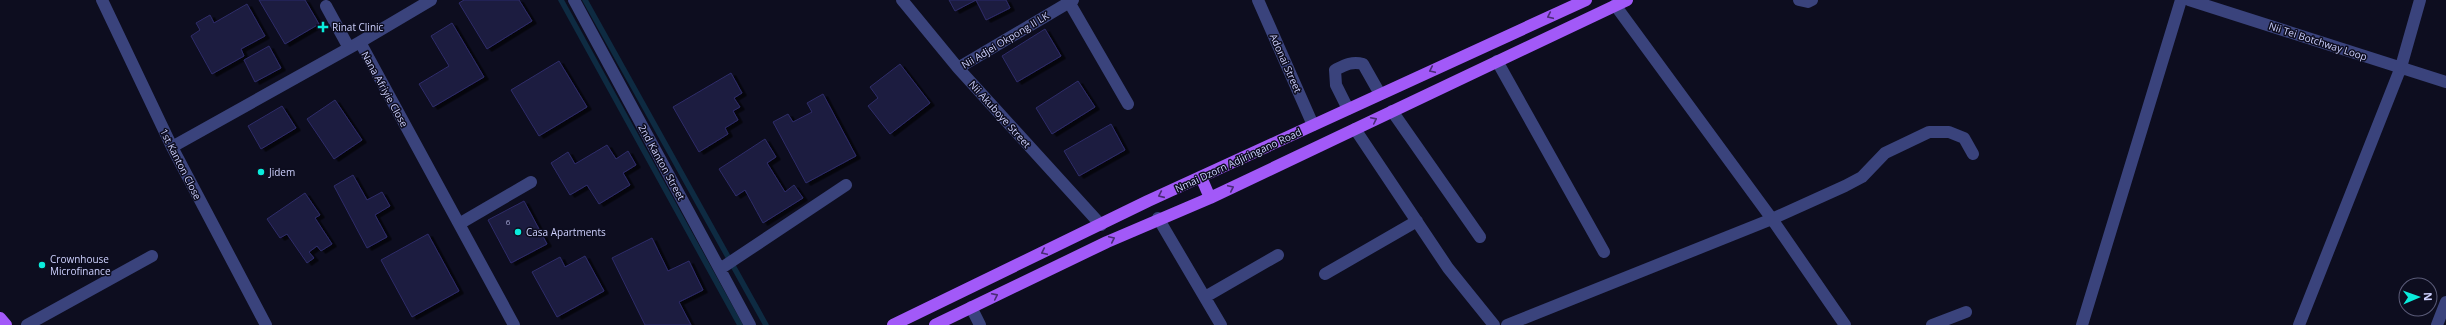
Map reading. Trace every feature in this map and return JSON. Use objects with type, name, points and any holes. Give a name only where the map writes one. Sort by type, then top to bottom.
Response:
[{"type":"main road","name":"Nmai Dzorn Adjiringano Road","points":[[893,325],[1201,177],[1586,0]]},
{"type":"main road","name":"Nmai Dzorn Adjiringano Road","points":[[935,325],[1158,218],[1210,198],[1627,0]]},
{"type":"main road","points":[[1201,177],[1210,198]]},
{"type":"main road","points":[[0,318],[6,325]]},
{"type":"street","name":"1st Kanton Close","points":[[102,0],[172,146],[266,325]]},
{"type":"street","points":[[360,42],[431,0]]},
{"type":"street","name":"2nd Kanton Street","points":[[574,0],[750,325]]},
{"type":"street","name":"Nii Akuboye Street","points":[[902,0],[958,68],[1101,225]]},
{"type":"street","name":"Adonai Street","points":[[1258,0],[1313,126]]},
{"type":"street","points":[[1799,0],[1808,2],[1812,0]]},
{"type":"street","points":[[2082,325],[2181,0]]},
{"type":"street","name":"Nii Tei Botchway Loop","points":[[2189,0],[2446,82]]},
{"type":"street","points":[[2299,325],[2401,67],[2420,0]]},
{"type":"street","points":[[1071,1],[1128,104]]},
{"type":"street","name":"Nii Adjei Okpong II LK","points":[[958,68],[1071,1]]},
{"type":"street","points":[[1615,5],[1772,218],[1845,325]]},
{"type":"street","points":[[326,6],[349,48]]},
{"type":"street","name":"Nana Afriyie Close","points":[[172,146],[360,42],[514,325]]},
{"type":"street","points":[[1497,61],[1604,252]]},
{"type":"street","points":[[1348,109],[1334,77],[1335,70],[1346,64],[1356,62],[1363,64],[1380,94]]},
{"type":"street","points":[[1392,111],[1480,237]]},
{"type":"street","points":[[1355,129],[1448,268],[1494,325]]},
{"type":"street","points":[[1507,325],[1772,218],[1845,186],[1862,177],[1885,153],[1928,132],[1949,132],[1964,138],[1973,154]]},
{"type":"street","points":[[459,224],[531,182]]},
{"type":"street","points":[[720,268],[846,185]]},
{"type":"street","points":[[1158,218],[1221,325]]},
{"type":"street","points":[[1325,274],[1417,221]]},
{"type":"street","points":[[1205,297],[1278,255]]},
{"type":"street","points":[[27,325],[152,256]]},
{"type":"street","points":[[2437,325],[2446,302]]},
{"type":"street","points":[[971,307],[980,325]]},
{"type":"street","points":[[1932,325],[1966,312]]},
{"type":"building","points":[[259,0],[305,0],[319,24],[285,44]]},
{"type":"building","points":[[464,0],[519,0],[532,21],[487,49],[459,3]]},
{"type":"building","points":[[949,0],[976,0],[955,11]]},
{"type":"building","points":[[976,0],[1006,0],[1010,8],[986,20]]},
{"type":"building","points":[[247,4],[265,36],[241,49],[244,56],[212,74],[191,36],[200,30],[196,23],[210,15],[214,23]]},
{"type":"building","points":[[452,23],[484,77],[433,107],[419,84],[449,66],[431,36]]},
{"type":"building","points":[[1045,29],[1061,56],[1017,82],[1002,56]]},
{"type":"building","points":[[269,46],[281,68],[255,82],[244,60]]},
{"type":"building","points":[[559,61],[587,107],[539,136],[511,90]]},
{"type":"building","points":[[900,64],[930,103],[890,134],[868,106],[878,98],[870,87]]},
{"type":"building","points":[[731,73],[742,93],[734,98],[740,107],[733,111],[738,120],[725,128],[728,134],[699,152],[673,107]]},
{"type":"building","points":[[1078,81],[1095,107],[1052,134],[1036,108]]},
{"type":"building","points":[[823,94],[856,156],[806,183],[773,122],[788,114],[793,122],[812,112],[807,103]]},
{"type":"building","points":[[335,100],[362,140],[334,159],[307,119]]},
{"type":"building","points":[[282,106],[296,128],[261,149],[248,126]]},
{"type":"building","points":[[1111,124],[1125,150],[1079,176],[1064,151]]},
{"type":"building","points":[[765,139],[776,157],[767,163],[785,192],[794,185],[803,198],[763,223],[745,190],[736,196],[719,169]]},
{"type":"building","points":[[607,145],[616,159],[628,151],[636,165],[623,173],[630,185],[599,204],[587,185],[570,195],[551,163],[568,152],[575,164]]},
{"type":"building","points":[[353,175],[367,200],[382,192],[390,206],[375,215],[387,237],[367,248],[334,186]]},
{"type":"building","points":[[305,193],[320,215],[315,218],[332,244],[321,251],[317,246],[309,252],[314,258],[307,263],[287,234],[280,238],[267,219]]},
{"type":"building","name":"Casa Apartments","points":[[524,201],[547,244],[511,263],[488,220]]},
{"type":"building","points":[[428,234],[459,291],[412,317],[381,260]]},
{"type":"building","points":[[652,238],[668,271],[689,261],[703,290],[679,302],[691,325],[645,325],[612,258]]},
{"type":"building","points":[[585,256],[604,291],[557,317],[532,272],[560,257],[565,267]]},
{"type":"waterway","points":[[561,0],[740,325]]},
{"type":"waterway","points":[[585,0],[766,325]]},
{"type":"place","name":"Rinat Clinic","points":[[323,27]]},
{"type":"place","name":"Jidem","points":[[261,172]]},
{"type":"place","name":"Casa Apartments","points":[[518,232]]},
{"type":"place","name":"Crownhouse Microfinance","points":[[42,265]]}]
